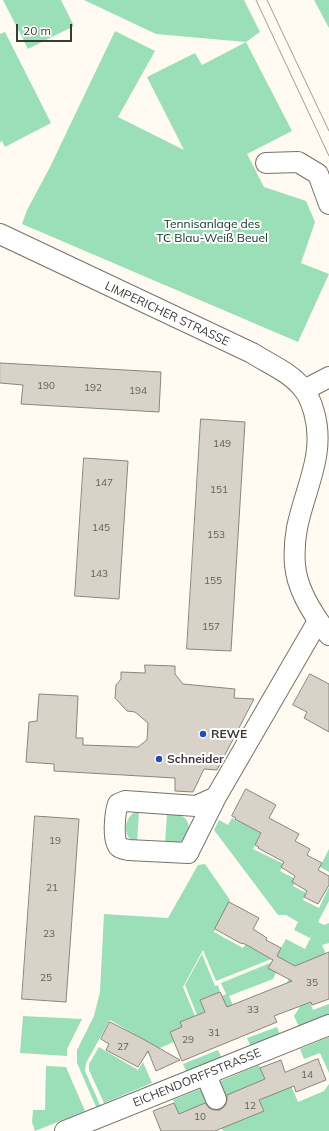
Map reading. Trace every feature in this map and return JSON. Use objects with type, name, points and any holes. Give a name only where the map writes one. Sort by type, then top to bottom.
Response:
[{"type":"street","points":[[266,163],[298,162],[318,174],[329,204]]},
{"type":"street","name":"LIMPERICHER STRASSE","points":[[0,234],[252,353],[290,376],[304,390],[312,405],[319,435],[317,459],[297,529],[295,565],[302,592],[323,628]]},
{"type":"street","points":[[304,390],[329,377]]},
{"type":"street","points":[[216,797],[196,806],[125,802],[118,804],[116,810],[115,840],[119,848],[128,850],[188,853],[216,797],[323,628]]},
{"type":"street","name":"EICHENDORFFSTRASSE","points":[[65,1131],[329,1025]]},
{"type":"street","points":[[206,1075],[216,1099]]},
{"type":"green space","points":[[3,0],[61,0],[74,26],[28,49]]},
{"type":"green space","points":[[84,0],[244,0],[260,32],[246,42],[156,34]]},
{"type":"green space","points":[[314,0],[329,0],[329,28]]},
{"type":"green space","name":"Tennisanlage des TC Blau-Weiß Beuel","points":[[115,31],[155,51],[118,117],[184,150],[147,77],[195,53],[202,65],[246,42],[292,131],[247,154],[264,187],[306,201],[315,222],[301,263],[329,274],[298,342],[22,224],[27,210],[50,167]]},
{"type":"green space","points":[[5,32],[51,123],[5,147],[2,141],[0,142],[0,34]]},
{"type":"green space","points":[[136,812],[139,812],[137,842],[128,836],[126,829],[128,820]]},
{"type":"green space","points":[[167,814],[177,814],[186,819],[189,827],[187,835],[181,841],[165,844]]},
{"type":"green space","points":[[232,818],[261,832],[253,849],[284,864],[280,871],[297,880],[293,886],[306,893],[303,900],[319,908],[329,887],[329,901],[318,922],[324,925],[329,923],[329,943],[322,945],[326,954],[292,1009],[284,988],[294,969],[274,958],[216,981],[203,950],[183,987],[195,1016],[180,1022],[182,1027],[170,1032],[174,1042],[146,1054],[151,1044],[110,1020],[86,1063],[85,1071],[101,1107],[97,1109],[77,1063],[77,1050],[94,1016],[100,992],[104,914],[168,918],[198,865],[205,864],[230,900],[214,932],[243,948],[246,944],[259,952],[277,955],[286,939],[305,949],[312,935],[310,938],[294,930],[298,922],[286,915],[278,915],[214,830],[219,820],[228,825]]},
{"type":"green space","points":[[329,849],[329,872],[320,867]]},
{"type":"green space","points":[[202,954],[215,986],[218,985],[220,992],[200,1000],[205,1012],[197,1015],[185,985]]},
{"type":"green space","points":[[274,959],[281,962],[273,979],[229,996],[237,1015],[227,1009],[222,996],[226,994],[221,983],[270,963]]},
{"type":"green space","points":[[308,996],[313,1010],[329,1004],[329,1015],[299,1027],[294,1016]]},
{"type":"green space","points":[[23,1016],[82,1019],[67,1049],[67,1056],[20,1053]]},
{"type":"green space","points":[[277,1027],[280,1035],[251,1047],[247,1038]]},
{"type":"green space","points":[[329,1037],[329,1073],[320,1053],[304,1059],[300,1049]]},
{"type":"green space","points":[[99,1047],[138,1070],[143,1062],[152,1083],[104,1103],[89,1070],[89,1064]]},
{"type":"green space","points":[[218,1050],[222,1059],[187,1073],[183,1064]]},
{"type":"green space","points":[[259,1065],[265,1079],[232,1093],[243,1120],[264,1111],[259,1100],[271,1095],[268,1087],[288,1079],[298,1102],[324,1091],[329,1084],[329,1131],[223,1131],[219,1120],[230,1115],[216,1083]]},
{"type":"green space","points":[[46,1066],[66,1067],[85,1111],[35,1131],[32,1122],[33,1110],[45,1110]]},
{"type":"green space","points":[[205,1087],[211,1101],[181,1113],[188,1131],[161,1131],[160,1128],[181,1120],[173,1100]]},
{"type":"building","points":[[0,363],[161,372],[159,412],[21,404],[23,385],[0,383]]},
{"type":"building","points":[[201,419],[245,422],[231,651],[187,649]]},
{"type":"building","points":[[84,458],[128,461],[119,599],[75,596]]},
{"type":"building","points":[[145,665],[175,666],[175,674],[183,684],[235,689],[234,698],[254,699],[217,770],[204,769],[193,792],[175,791],[175,778],[54,771],[54,764],[26,762],[29,722],[37,721],[39,694],[78,696],[76,738],[83,738],[83,745],[138,747],[147,740],[148,723],[135,712],[127,711],[115,698],[116,685],[121,679],[121,672],[145,673]]},
{"type":"building","points":[[310,674],[329,684],[329,732],[304,718],[307,712],[293,705]]},
{"type":"building","points":[[246,789],[276,805],[269,818],[299,834],[295,841],[310,849],[307,855],[322,863],[318,870],[329,876],[329,885],[318,904],[304,897],[307,891],[292,882],[295,876],[281,867],[284,862],[255,845],[261,833],[232,816]]},
{"type":"building","points":[[35,816],[79,819],[66,1002],[22,999]]},
{"type":"building","points":[[229,902],[259,918],[253,929],[267,938],[266,940],[281,948],[277,956],[295,966],[329,952],[329,999],[312,1005],[311,1002],[274,1016],[277,1022],[182,1061],[170,1032],[182,1027],[180,1022],[205,1012],[200,1000],[220,992],[227,1007],[292,981],[268,968],[273,960],[215,929]]},
{"type":"building","points":[[110,1022],[180,1060],[156,1071],[148,1051],[138,1067],[106,1050],[109,1044],[101,1039]]},
{"type":"building","points":[[318,1059],[326,1080],[296,1092],[294,1086],[259,1100],[264,1111],[215,1131],[161,1131],[153,1111],[174,1103],[179,1114],[205,1103],[209,1108],[220,1110],[225,1106],[227,1095],[265,1079],[260,1068],[281,1060],[285,1072]]},
{"type":"tram line","points":[[256,0],[329,156]]},
{"type":"tram line","points":[[267,0],[329,131]]},
{"type":"place","name":"REWE","points":[[203,734]]},
{"type":"place","name":"Schneider","points":[[159,759]]}]
